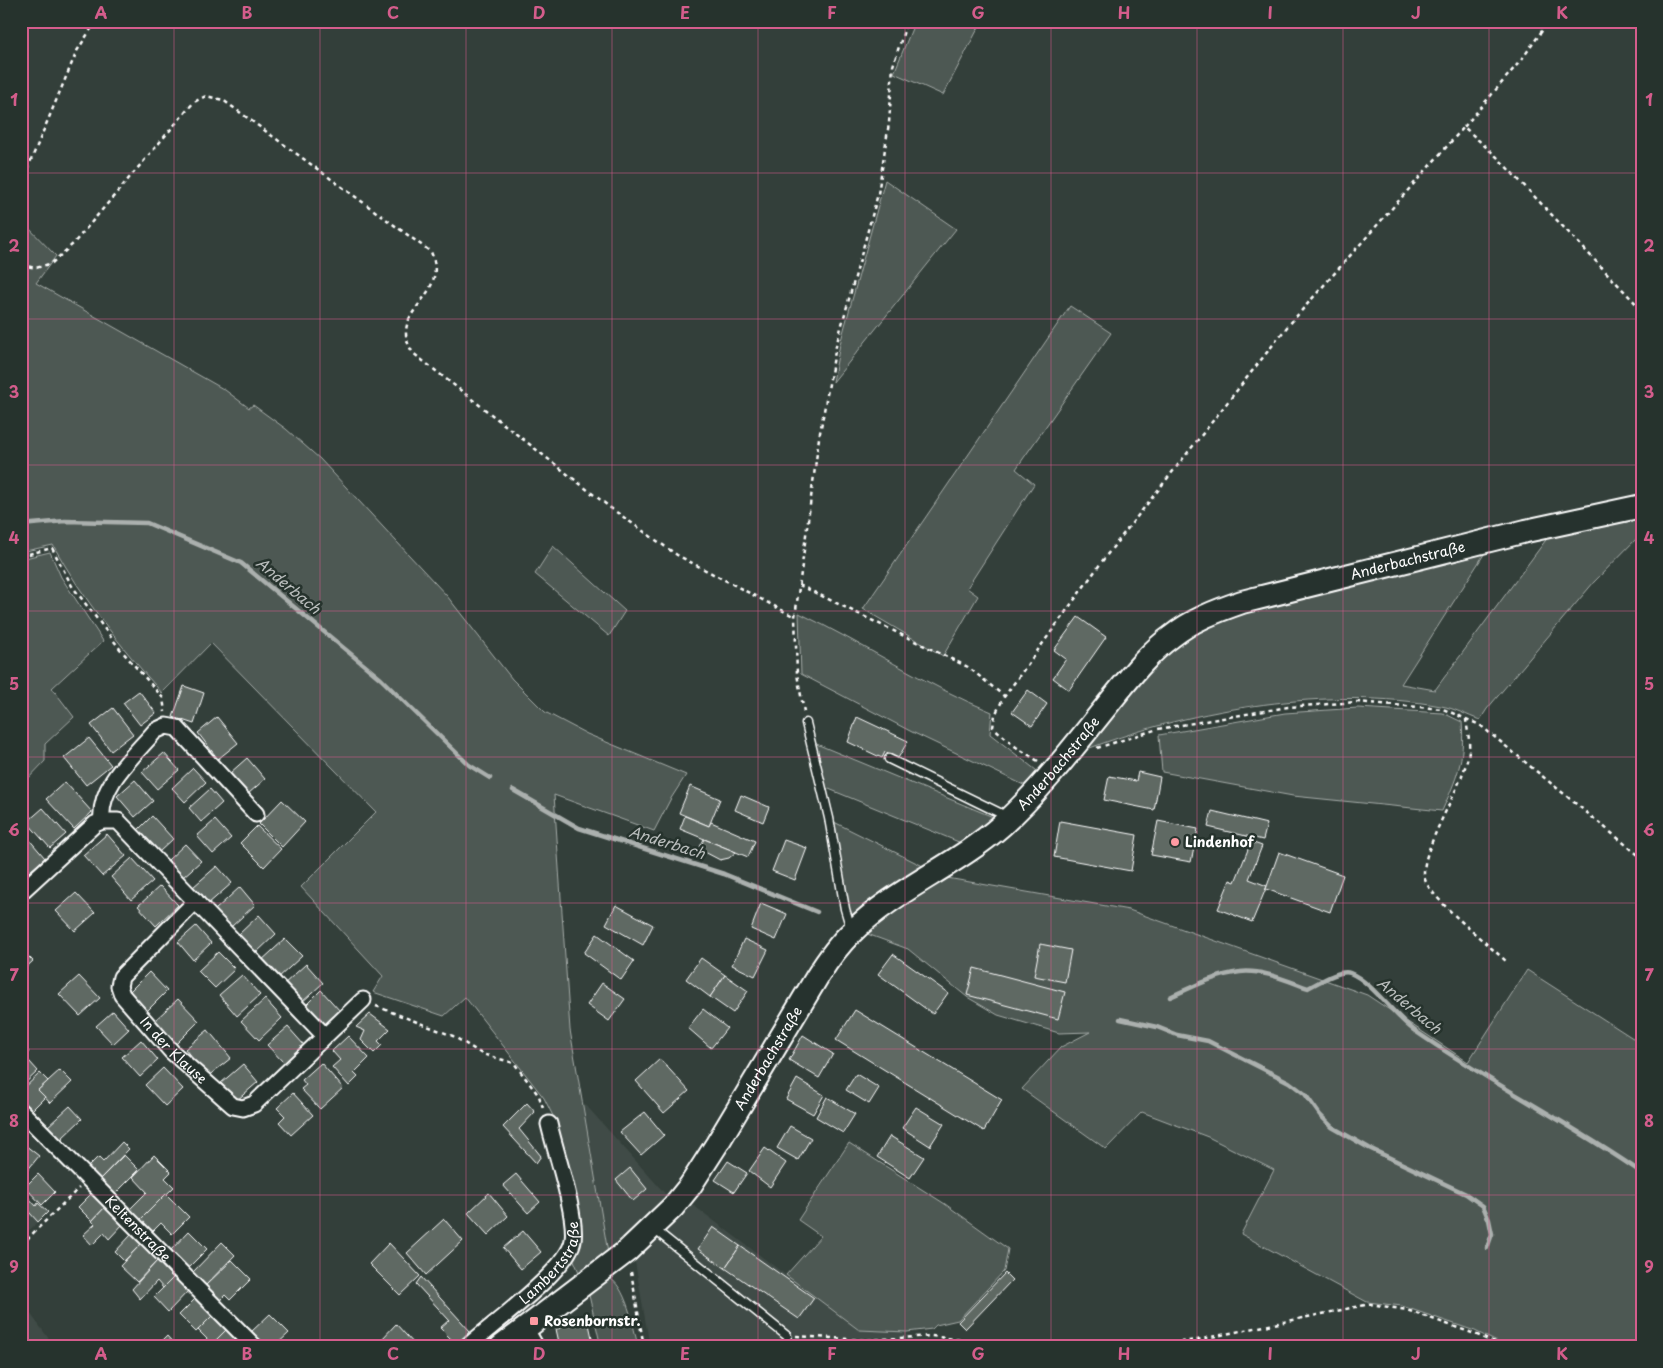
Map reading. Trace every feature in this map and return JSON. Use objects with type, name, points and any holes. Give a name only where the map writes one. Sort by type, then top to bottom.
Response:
[{"type":"main road","name":"Anderbachstraße","points":[[627,1251],[690,1186],[817,976],[834,952],[852,932],[902,894],[965,854],[1010,818],[1071,750],[1148,657],[1169,637],[1204,616],[1242,602],[1526,531],[1642,506]]},
{"type":"main road","name":"Lambertstraße","points":[[501,1347],[530,1337],[627,1251]]},
{"type":"street","points":[[102,821],[101,810],[108,788],[155,731],[166,726],[177,728],[257,813]]},
{"type":"street","points":[[21,892],[95,824],[102,821],[118,821],[324,1035]]},
{"type":"street","name":"In der Klause","points":[[196,900],[121,977],[119,986],[122,995],[172,1052],[233,1106],[243,1108],[254,1104],[324,1035],[363,1000]]},
{"type":"street","name":"Keltenstraße","points":[[21,1111],[255,1347]]},
{"type":"street","name":"Lambertstraße","points":[[467,1347],[547,1277],[569,1252],[574,1240],[572,1215],[549,1124]]},
{"type":"lane","points":[[806,723],[830,818],[845,909],[852,932]]},
{"type":"lane","points":[[889,759],[1010,818]]},
{"type":"lane","points":[[652,1227],[787,1336]]},
{"type":"path","points":[[21,184],[77,51],[96,21]]},
{"type":"path","points":[[806,723],[797,674],[795,617],[828,382],[878,194],[889,123],[893,66],[907,21]]},
{"type":"path","points":[[1042,763],[1016,747],[993,726],[995,715],[1004,696],[1106,556],[1281,335],[1464,127],[1522,59],[1549,21]]},
{"type":"path","points":[[21,265],[36,268],[52,262],[74,244],[194,102],[206,96],[223,100],[431,252],[437,264],[436,277],[410,315],[405,335],[407,345],[413,353],[612,509],[677,555],[795,617]]},
{"type":"path","points":[[1464,127],[1497,157],[1642,310]]},
{"type":"path","points":[[21,556],[52,548],[78,594],[120,649],[163,698],[166,726]]},
{"type":"path","points":[[800,585],[968,667],[1004,696]]},
{"type":"path","points":[[1071,750],[1091,750],[1158,729],[1288,707],[1358,702],[1443,709],[1480,725],[1642,858]]},
{"type":"path","points":[[1466,719],[1470,750],[1462,774],[1425,858],[1425,882],[1440,900],[1508,963]]},
{"type":"path","points":[[363,1000],[413,1022],[453,1036],[482,1054],[514,1063],[539,1096],[549,1124]]},
{"type":"path","points":[[21,1245],[88,1179]]},
{"type":"path","points":[[627,1251],[644,1347]]},
{"type":"path","points":[[1141,1347],[1197,1340],[1370,1304],[1407,1310],[1475,1334],[1503,1347]]},
{"type":"path","points":[[787,1336],[866,1340],[931,1336],[1016,1347]]},
{"type":"shaded area","points":[[915,21],[982,21],[943,95],[894,73]]},
{"type":"shaded area","points":[[885,180],[956,229],[833,382],[840,344]]},
{"type":"shaded area","points":[[24,223],[56,256],[36,283],[225,390],[249,408],[253,405],[286,429],[320,459],[447,596],[512,679],[545,712],[587,734],[686,775],[654,831],[554,795],[570,1030],[608,1253],[581,1277],[573,1258],[578,1250],[579,1230],[555,1120],[544,1098],[465,997],[444,1016],[373,992],[383,976],[301,887],[376,812],[211,643],[162,693],[103,622],[53,545],[21,552],[21,226]]},
{"type":"shaded area","points":[[1070,306],[1111,333],[1016,469],[1034,484],[967,588],[978,596],[943,656],[863,609]]},
{"type":"shaded area","points":[[1642,514],[1640,535],[1594,582],[1487,709],[1480,720],[1446,707],[1398,700],[1354,698],[1309,700],[1263,704],[1218,712],[1131,734],[1090,748],[1084,746],[1152,661],[1210,619],[1488,548],[1401,684],[1435,690],[1551,533]]},
{"type":"shaded area","points":[[553,546],[625,611],[609,636],[535,574]]},
{"type":"shaded area","points":[[50,552],[61,577],[103,641],[52,688],[74,717],[45,744],[45,761],[25,782],[21,778],[21,559]]},
{"type":"shaded area","points":[[799,613],[943,690],[992,712],[990,734],[1041,774],[1030,788],[912,732],[801,674]]},
{"type":"shaded area","points":[[1358,708],[1443,713],[1462,722],[1463,736],[1459,768],[1442,811],[1293,796],[1162,772],[1159,735],[1285,713]]},
{"type":"shaded area","points":[[814,743],[998,819],[966,845],[824,787]]},
{"type":"shaded area","points":[[832,821],[929,869],[855,918],[848,913]]},
{"type":"shaded area","points":[[947,878],[1129,910],[1367,995],[1468,1062],[1527,970],[1642,1044],[1642,1347],[1507,1347],[1475,1331],[1402,1306],[1367,1302],[1241,1234],[1274,1170],[1208,1137],[1142,1112],[1106,1149],[1022,1089],[1061,1047],[1090,1032],[1059,1033],[998,1015],[967,997],[908,949],[859,931],[887,909]]},
{"type":"shaded area","points":[[583,1102],[669,1198],[608,1253]]},
{"type":"shaded area","points":[[849,1143],[945,1204],[1008,1249],[1004,1271],[958,1320],[936,1325],[932,1329],[907,1332],[859,1330],[786,1275],[821,1236],[798,1220]]},
{"type":"shaded area","points":[[21,1202],[38,1222],[21,1238]]},
{"type":"shaded area","points":[[689,1202],[859,1330],[907,1332],[909,1340],[956,1341],[951,1347],[650,1347],[634,1256]]},
{"type":"shaded area","points":[[607,1277],[614,1281],[624,1297],[638,1347],[601,1347],[588,1291]]},
{"type":"shaded area","points":[[21,1301],[55,1347],[21,1347]]},
{"type":"building","points":[[1078,617],[1106,637],[1069,690],[1053,678],[1066,659],[1054,650]]},
{"type":"building","points":[[184,686],[204,693],[194,724],[173,717]]},
{"type":"building","points":[[1028,690],[1047,704],[1032,726],[1012,712]]},
{"type":"building","points":[[139,691],[156,713],[140,725],[123,703]]},
{"type":"building","points":[[113,708],[133,734],[111,751],[91,725]]},
{"type":"building","points":[[217,717],[238,743],[218,759],[198,733]]},
{"type":"building","points":[[857,717],[908,741],[897,760],[885,752],[882,758],[848,742]]},
{"type":"building","points":[[89,738],[111,765],[86,785],[64,758]]},
{"type":"building","points":[[164,753],[179,770],[157,789],[142,772]]},
{"type":"building","points":[[247,758],[265,779],[248,794],[230,773]]},
{"type":"building","points":[[193,768],[206,782],[185,802],[172,788]]},
{"type":"building","points":[[1138,772],[1160,777],[1154,810],[1104,800],[1109,776],[1136,781]]},
{"type":"building","points":[[135,780],[153,801],[135,817],[117,796]]},
{"type":"building","points":[[65,782],[92,812],[74,829],[46,799]]},
{"type":"building","points":[[690,786],[720,799],[709,826],[679,813]]},
{"type":"building","points":[[210,789],[222,803],[201,822],[189,808]]},
{"type":"building","points":[[741,795],[769,807],[763,822],[735,810]]},
{"type":"building","points":[[282,800],[305,822],[282,847],[259,824]]},
{"type":"building","points":[[43,808],[66,834],[50,848],[27,822]]},
{"type":"building","points":[[1212,811],[1267,824],[1263,840],[1208,827]]},
{"type":"building","points":[[152,816],[173,839],[159,852],[138,830]]},
{"type":"building","points":[[685,816],[709,826],[711,822],[755,841],[748,857],[680,829]]},
{"type":"building","points":[[215,820],[231,838],[213,854],[197,836]]},
{"type":"building","points":[[1060,821],[1137,835],[1131,871],[1054,857]]},
{"type":"building","name":"Lindenhof","points":[[1158,821],[1198,829],[1191,862],[1151,855]]},
{"type":"building","points":[[257,826],[281,849],[264,867],[240,843]]},
{"type":"building","points":[[21,830],[45,858],[29,872],[21,863]]},
{"type":"building","points":[[107,834],[126,856],[102,876],[83,855]]},
{"type":"building","points":[[704,839],[736,852],[729,858],[720,860],[699,849]]},
{"type":"building","points":[[784,840],[807,848],[795,880],[772,871]]},
{"type":"building","points":[[1251,842],[1262,846],[1249,879],[1267,886],[1252,922],[1218,909],[1230,880],[1235,882]]},
{"type":"building","points":[[185,844],[201,861],[183,877],[168,860]]},
{"type":"building","points":[[1279,852],[1343,875],[1330,912],[1266,889]]},
{"type":"building","points":[[132,858],[153,881],[131,900],[111,877]]},
{"type":"building","points":[[217,866],[232,883],[208,904],[193,887]]},
{"type":"building","points":[[160,886],[178,905],[156,926],[138,906]]},
{"type":"building","points":[[240,887],[255,905],[231,927],[215,910]]},
{"type":"building","points":[[76,893],[95,913],[75,931],[56,911]]},
{"type":"building","points":[[761,903],[787,914],[776,940],[751,929]]},
{"type":"building","points":[[616,905],[653,925],[643,945],[606,924]]},
{"type":"building","points":[[259,915],[276,934],[255,954],[238,935]]},
{"type":"building","points":[[196,926],[211,943],[193,960],[178,942]]},
{"type":"building","points":[[597,934],[634,961],[621,980],[584,953]]},
{"type":"building","points":[[285,939],[302,956],[277,979],[260,962]]},
{"type":"building","points":[[744,939],[768,950],[755,976],[732,965]]},
{"type":"building","points":[[1040,944],[1071,950],[1065,982],[1034,976]]},
{"type":"building","points":[[21,949],[33,961],[21,972]]},
{"type":"building","points":[[218,952],[235,969],[215,988],[198,971]]},
{"type":"building","points":[[893,954],[948,993],[933,1014],[878,974]]},
{"type":"building","points":[[701,958],[725,975],[710,997],[686,979]]},
{"type":"building","points":[[306,964],[323,983],[300,1004],[283,985]]},
{"type":"building","points":[[974,968],[1065,992],[1058,1019],[967,995]]},
{"type":"building","points":[[149,972],[167,991],[147,1011],[129,992]]},
{"type":"building","points":[[242,975],[260,995],[237,1016],[219,995]]},
{"type":"building","points":[[725,975],[748,991],[733,1013],[710,997]]},
{"type":"building","points":[[79,976],[100,998],[80,1016],[59,994]]},
{"type":"building","points":[[602,983],[625,999],[609,1021],[587,1005]]},
{"type":"building","points":[[321,990],[340,1011],[322,1028],[303,1008]]},
{"type":"building","points":[[178,999],[199,1021],[176,1044],[154,1021]]},
{"type":"building","points":[[265,999],[282,1018],[259,1040],[241,1021]]},
{"type":"building","points":[[703,1009],[727,1028],[711,1048],[688,1028]]},
{"type":"building","points":[[855,1010],[1002,1100],[984,1131],[836,1040]]},
{"type":"building","points":[[113,1011],[129,1029],[113,1044],[96,1026]]},
{"type":"building","points":[[370,1014],[390,1029],[378,1041],[382,1045],[374,1053],[361,1040],[365,1031],[356,1027]]},
{"type":"building","points":[[288,1027],[304,1045],[284,1063],[267,1045]]},
{"type":"building","points":[[208,1030],[231,1058],[207,1077],[185,1049]]},
{"type":"building","points":[[803,1035],[833,1054],[819,1078],[789,1060]]},
{"type":"building","points":[[348,1036],[369,1058],[354,1073],[358,1077],[349,1086],[332,1067],[340,1060],[332,1051]]},
{"type":"building","points":[[141,1040],[158,1060],[140,1077],[122,1057]]},
{"type":"building","points":[[21,1043],[29,1052],[21,1059]]},
{"type":"building","points":[[660,1059],[689,1091],[664,1113],[636,1081]]},
{"type":"building","points":[[29,1061],[38,1071],[21,1087],[21,1068]]},
{"type":"building","points":[[321,1063],[343,1088],[320,1109],[301,1089],[306,1085],[302,1080]]},
{"type":"building","points":[[243,1064],[258,1082],[236,1101],[221,1083]]},
{"type":"building","points":[[163,1068],[183,1089],[165,1106],[145,1085]]},
{"type":"building","points":[[60,1070],[72,1082],[50,1103],[38,1090]]},
{"type":"building","points":[[40,1073],[48,1081],[38,1090],[45,1097],[30,1112],[21,1103],[21,1091]]},
{"type":"building","points":[[856,1074],[879,1088],[869,1104],[846,1090]]},
{"type":"building","points":[[797,1079],[824,1095],[813,1114],[786,1099]]},
{"type":"building","points":[[293,1093],[313,1115],[291,1135],[279,1122],[285,1116],[277,1108]]},
{"type":"building","points":[[827,1097],[855,1114],[843,1133],[816,1117]]},
{"type":"building","points":[[527,1103],[535,1112],[519,1129],[541,1156],[536,1163],[503,1127]]},
{"type":"building","points":[[70,1106],[82,1119],[60,1140],[47,1127]]},
{"type":"building","points":[[916,1107],[944,1124],[930,1146],[902,1128]]},
{"type":"building","points":[[645,1112],[664,1135],[641,1155],[620,1132]]},
{"type":"building","points":[[790,1126],[811,1138],[798,1160],[777,1148]]},
{"type":"building","points":[[890,1136],[924,1157],[910,1178],[877,1157]]},
{"type":"building","points":[[122,1142],[129,1149],[99,1180],[87,1168],[98,1157],[103,1162]]},
{"type":"building","points":[[25,1145],[39,1156],[22,1177],[21,1150]]},
{"type":"building","points":[[765,1148],[786,1163],[770,1187],[749,1171]]},
{"type":"building","points":[[124,1155],[139,1170],[114,1195],[99,1180]]},
{"type":"building","points":[[154,1155],[171,1172],[165,1178],[174,1187],[138,1222],[128,1211],[147,1192],[133,1177]]},
{"type":"building","points":[[728,1161],[747,1173],[734,1192],[715,1180]]},
{"type":"building","points":[[630,1168],[647,1189],[633,1201],[616,1180]]},
{"type":"building","points":[[38,1174],[55,1192],[42,1205],[25,1187]]},
{"type":"building","points":[[516,1174],[540,1202],[528,1213],[503,1185]]},
{"type":"building","points":[[22,1190],[36,1206],[38,1203],[48,1212],[38,1222],[21,1203]]},
{"type":"building","points":[[94,1191],[107,1205],[92,1221],[78,1207]]},
{"type":"building","points":[[489,1193],[508,1216],[488,1235],[468,1213]]},
{"type":"building","points":[[166,1194],[189,1217],[172,1234],[161,1223],[150,1234],[138,1222]]},
{"type":"building","points":[[107,1205],[124,1223],[109,1239],[104,1233],[92,1245],[83,1235],[95,1224],[92,1221]]},
{"type":"building","points":[[444,1219],[463,1241],[426,1275],[407,1253]]},
{"type":"building","points":[[713,1227],[740,1246],[725,1268],[698,1249]]},
{"type":"building","points":[[189,1231],[207,1249],[187,1269],[169,1252]]},
{"type":"building","points":[[523,1231],[541,1252],[521,1269],[503,1248]]},
{"type":"building","points":[[131,1235],[141,1244],[124,1261],[115,1252]]},
{"type":"building","points":[[222,1242],[235,1255],[205,1286],[192,1273]]},
{"type":"building","points":[[389,1243],[420,1276],[400,1295],[369,1264]]},
{"type":"building","points":[[141,1244],[157,1261],[137,1282],[120,1266]]},
{"type":"building","points":[[740,1246],[814,1298],[799,1319],[725,1268]]},
{"type":"building","points":[[232,1260],[251,1279],[230,1300],[225,1295],[219,1301],[205,1286]]},
{"type":"building","points":[[157,1261],[173,1278],[163,1288],[157,1281],[140,1299],[132,1289]]},
{"type":"building","points":[[1005,1273],[1012,1280],[965,1329],[958,1322]]},
{"type":"building","points":[[176,1275],[190,1289],[168,1312],[154,1297]]},
{"type":"building","points":[[421,1277],[470,1331],[456,1344],[440,1328],[449,1320],[416,1284]]},
{"type":"building","points":[[196,1298],[213,1315],[196,1332],[179,1315]]},
{"type":"building","points":[[270,1314],[289,1333],[274,1347],[265,1347],[251,1332]]},
{"type":"building","points":[[213,1315],[227,1329],[212,1344],[198,1330]]},
{"type":"building","points":[[587,1315],[594,1347],[560,1347],[556,1329],[561,1328],[560,1321]]},
{"type":"building","points":[[396,1324],[415,1347],[388,1347],[381,1340]]},
{"type":"building","points":[[227,1329],[236,1339],[229,1347],[220,1347],[215,1341]]},
{"type":"building","points":[[167,1336],[177,1347],[156,1347]]},
{"type":"building","points":[[236,1339],[244,1347],[229,1347]]},
{"type":"waterway","name":"Anderbach","points":[[21,525],[65,521],[147,523],[241,563],[381,679],[469,765],[490,778]]},
{"type":"waterway","name":"Anderbach","points":[[513,790],[579,828],[724,874],[817,912]]},
{"type":"waterway","name":"Anderbach","points":[[1170,997],[1195,985],[1240,972],[1257,972],[1308,988],[1335,975],[1346,972],[1350,973],[1375,991],[1415,1031],[1471,1068],[1586,1136],[1642,1173]]},
{"type":"waterway","points":[[1120,1019],[1157,1027],[1177,1035],[1208,1041],[1289,1082],[1305,1094],[1320,1115],[1332,1127],[1369,1148],[1466,1194],[1483,1206],[1492,1234],[1487,1248]]},
{"type":"place","name":"Lindenhof","points":[[1175,842]]},
{"type":"place","name":"Rosenbornstr.","points":[[534,1321]]}]
